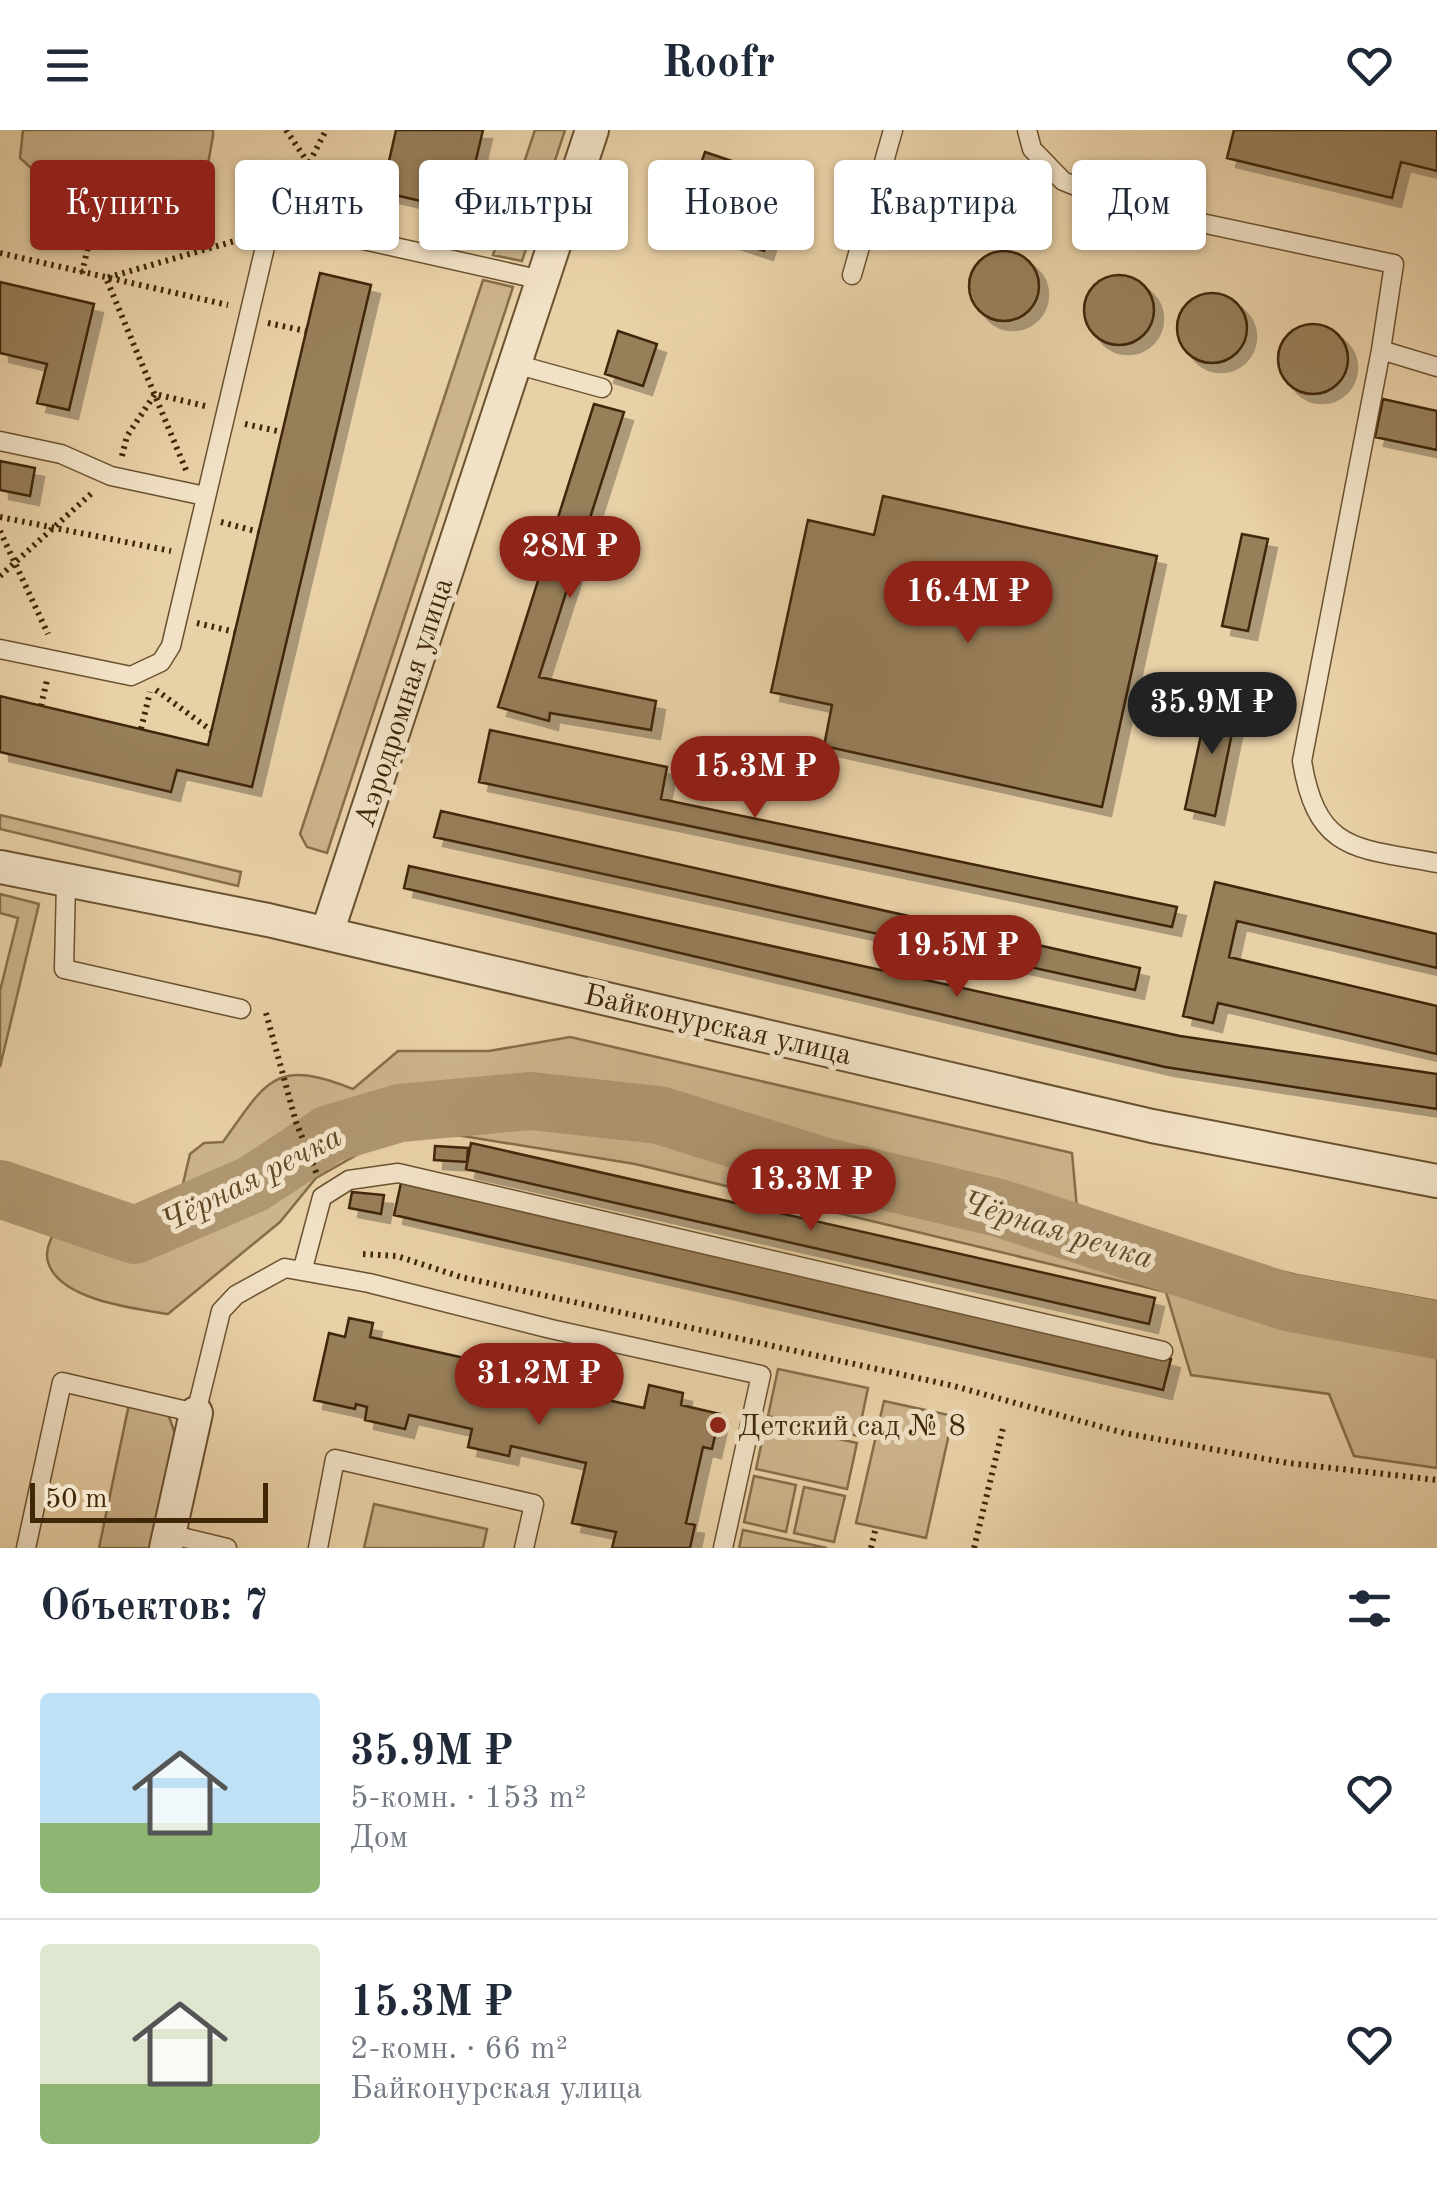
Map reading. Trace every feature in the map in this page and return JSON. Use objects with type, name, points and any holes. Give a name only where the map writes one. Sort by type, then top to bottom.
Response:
[{"type":"street","name":"Аэродромная улица","points":[[328,933],[592,130]]},
{"type":"street","name":"Байконурская улица","points":[[0,866],[66,883],[328,933],[1152,1126],[1437,1181]]},
{"type":"street","points":[[168,1541],[196,1413]]},
{"type":"lane","points":[[1027,130],[1032,149],[1063,181],[1130,208],[1394,264],[1302,762],[1308,800],[1330,834],[1364,850],[1437,863]]},
{"type":"lane","points":[[852,275],[885,132]]},
{"type":"lane","points":[[399,248],[542,280]]},
{"type":"lane","points":[[0,648],[117,675],[146,672],[160,662],[170,646],[267,250]]},
{"type":"lane","points":[[1380,350],[1437,367]]},
{"type":"lane","points":[[514,364],[602,388]]},
{"type":"lane","points":[[0,441],[62,454],[111,476],[205,496]]},
{"type":"lane","points":[[66,883],[64,969],[241,1009]]},
{"type":"lane","points":[[303,1268],[322,1197],[349,1180],[398,1173],[1162,1350]]},
{"type":"lane","points":[[26,1548],[62,1382],[196,1413],[221,1311],[269,1274],[284,1268],[303,1268],[761,1375],[723,1548]]},
{"type":"lane","points":[[318,1548],[335,1459],[534,1504],[524,1548]]},
{"type":"lane","points":[[168,1541],[226,1548]]},
{"type":"path","points":[[286,130],[306,160]]},
{"type":"path","points":[[310,160],[326,130]]},
{"type":"path","points":[[106,278],[235,238]]},
{"type":"path","points":[[82,273],[87,250]]},
{"type":"path","points":[[0,253],[250,314],[306,332]]},
{"type":"path","points":[[106,278],[176,446]]},
{"type":"path","points":[[154,394],[192,403]]},
{"type":"path","points":[[0,576],[118,470],[128,436],[154,394]]},
{"type":"path","points":[[224,418],[282,432]]},
{"type":"path","points":[[200,517],[259,532]]},
{"type":"path","points":[[0,518],[192,555]]},
{"type":"path","points":[[0,531],[54,646],[51,660]]},
{"type":"path","points":[[177,618],[235,632]]},
{"type":"path","points":[[141,729],[151,686],[212,730]]},
{"type":"path","points":[[263,1000],[296,1122],[317,1174]]},
{"type":"path","points":[[356,1254],[397,1256],[461,1277],[954,1386],[1124,1433],[1288,1464],[1437,1480]]},
{"type":"path","points":[[974,1548],[1004,1424]]},
{"type":"path","points":[[871,1548],[876,1527]]},
{"type":"shaded area","points":[[23,130],[213,130],[208,160],[30,160],[30,167],[20,158]]},
{"type":"shaded area","points":[[535,130],[565,130],[555,160],[525,160]]},
{"type":"shaded area","points":[[495,250],[526,250],[522,261],[493,255]]},
{"type":"shaded area","points":[[483,280],[513,287],[327,853],[307,847],[300,834]]},
{"type":"shaded area","points":[[0,815],[241,872],[238,886],[0,829]]},
{"type":"shaded area","points":[[0,894],[39,904],[0,1067],[0,991],[18,918],[0,913]]},
{"type":"shaded area","points":[[570,1037],[1072,1153],[1078,1220],[1297,1275],[1437,1301],[1437,1468],[1354,1456],[1329,1394],[1191,1375],[1166,1292],[635,1164],[432,1131],[378,1143],[316,1178],[280,1222],[168,1314],[82,1294],[55,1275],[48,1262],[50,1242],[67,1211],[88,1207],[139,1225],[181,1192],[190,1154],[204,1143],[223,1142],[250,1104],[274,1081],[305,1075],[353,1089],[398,1051],[489,1051]]},
{"type":"shaded area","points":[[778,1369],[868,1388],[858,1436],[768,1416]]},
{"type":"shaded area","points":[[884,1401],[953,1416],[926,1538],[856,1523]]},
{"type":"shaded area","points":[[129,1404],[167,1411],[178,1442],[153,1548],[99,1548]]},
{"type":"shaded area","points":[[766,1423],[857,1443],[847,1489],[756,1469]]},
{"type":"shaded area","points":[[754,1476],[796,1485],[786,1532],[744,1522]]},
{"type":"shaded area","points":[[804,1487],[845,1496],[834,1542],[794,1533]]},
{"type":"shaded area","points":[[374,1504],[487,1529],[483,1548],[364,1548]]},
{"type":"shaded area","points":[[743,1530],[827,1548],[739,1548]]},
{"type":"building","points":[[396,130],[483,130],[476,160],[419,160],[419,201],[399,196],[399,160],[389,160]]},
{"type":"building","points":[[1234,130],[1437,130],[1437,171],[1401,162],[1392,198],[1227,158]]},
{"type":"building","points":[[705,152],[729,160],[702,160]]},
{"type":"building","points":[[1004,251],[1018,253],[1029,261],[1037,272],[1037,300],[1029,311],[1018,319],[1004,321],[990,319],[979,311],[971,300],[969,286],[971,272],[979,261],[990,253]]},
{"type":"building","points":[[320,273],[371,285],[252,787],[177,770],[171,792],[0,752],[0,696],[208,745]]},
{"type":"building","points":[[1119,275],[1133,277],[1144,285],[1152,296],[1152,324],[1144,335],[1133,343],[1119,345],[1105,343],[1094,335],[1086,324],[1084,310],[1086,296],[1094,285],[1105,277]]},
{"type":"building","points":[[0,282],[94,304],[69,410],[37,403],[47,364],[0,353]]},
{"type":"building","points":[[1212,293],[1226,295],[1237,303],[1245,314],[1245,342],[1237,353],[1226,361],[1212,363],[1198,361],[1187,353],[1179,342],[1177,328],[1179,314],[1187,303],[1198,295]]},
{"type":"building","points":[[1313,324],[1327,326],[1338,334],[1346,345],[1346,373],[1338,384],[1327,392],[1313,394],[1299,392],[1288,384],[1280,373],[1278,359],[1280,345],[1288,334],[1299,326]]},
{"type":"building","points":[[618,331],[657,344],[643,386],[605,374]]},
{"type":"building","points":[[1383,399],[1437,411],[1437,450],[1375,437]]},
{"type":"building","points":[[594,404],[624,412],[539,677],[656,701],[651,730],[550,713],[549,721],[498,707]]},
{"type":"building","points":[[0,461],[35,468],[30,496],[0,490]]},
{"type":"building","points":[[883,496],[1157,556],[1102,807],[824,746],[832,705],[771,692],[808,520],[874,535]]},
{"type":"building","points":[[1242,534],[1268,539],[1248,631],[1222,626]]},
{"type":"building","points":[[1209,698],[1238,704],[1215,816],[1185,809]]},
{"type":"building","points":[[490,730],[667,767],[661,799],[1177,907],[1172,927],[479,782]]},
{"type":"building","points":[[441,811],[1140,968],[1135,990],[434,837]]},
{"type":"building","points":[[409,866],[1180,1036],[1437,1074],[1437,1109],[1165,1067],[404,888]]},
{"type":"building","points":[[1215,882],[1437,934],[1437,968],[1237,921],[1229,957],[1437,1006],[1437,1054],[1218,1003],[1213,1023],[1183,1016]]},
{"type":"building","points":[[471,1143],[1155,1298],[1149,1324],[466,1169]]},
{"type":"building","points":[[435,1146],[468,1148],[467,1162],[434,1160]]},
{"type":"building","points":[[401,1183],[1171,1359],[1163,1390],[394,1215]]},
{"type":"building","points":[[352,1192],[384,1195],[381,1214],[349,1208]]},
{"type":"building","points":[[349,1318],[373,1323],[370,1337],[577,1383],[575,1393],[644,1408],[649,1385],[683,1393],[681,1405],[720,1414],[712,1449],[703,1447],[686,1523],[695,1525],[690,1548],[612,1548],[616,1532],[572,1523],[586,1463],[511,1446],[509,1456],[468,1447],[472,1429],[409,1415],[405,1429],[365,1420],[367,1407],[356,1404],[355,1409],[314,1400],[329,1333],[345,1337]]},
{"type":"waterway","name":"Чёрная речка","points":[[0,1189],[135,1235],[253,1184],[329,1134],[400,1113],[531,1101],[659,1115],[822,1166],[999,1208],[1287,1302],[1437,1330]]},
{"type":"place","name":"Детский сад № 8","points":[[718,1425]]}]
